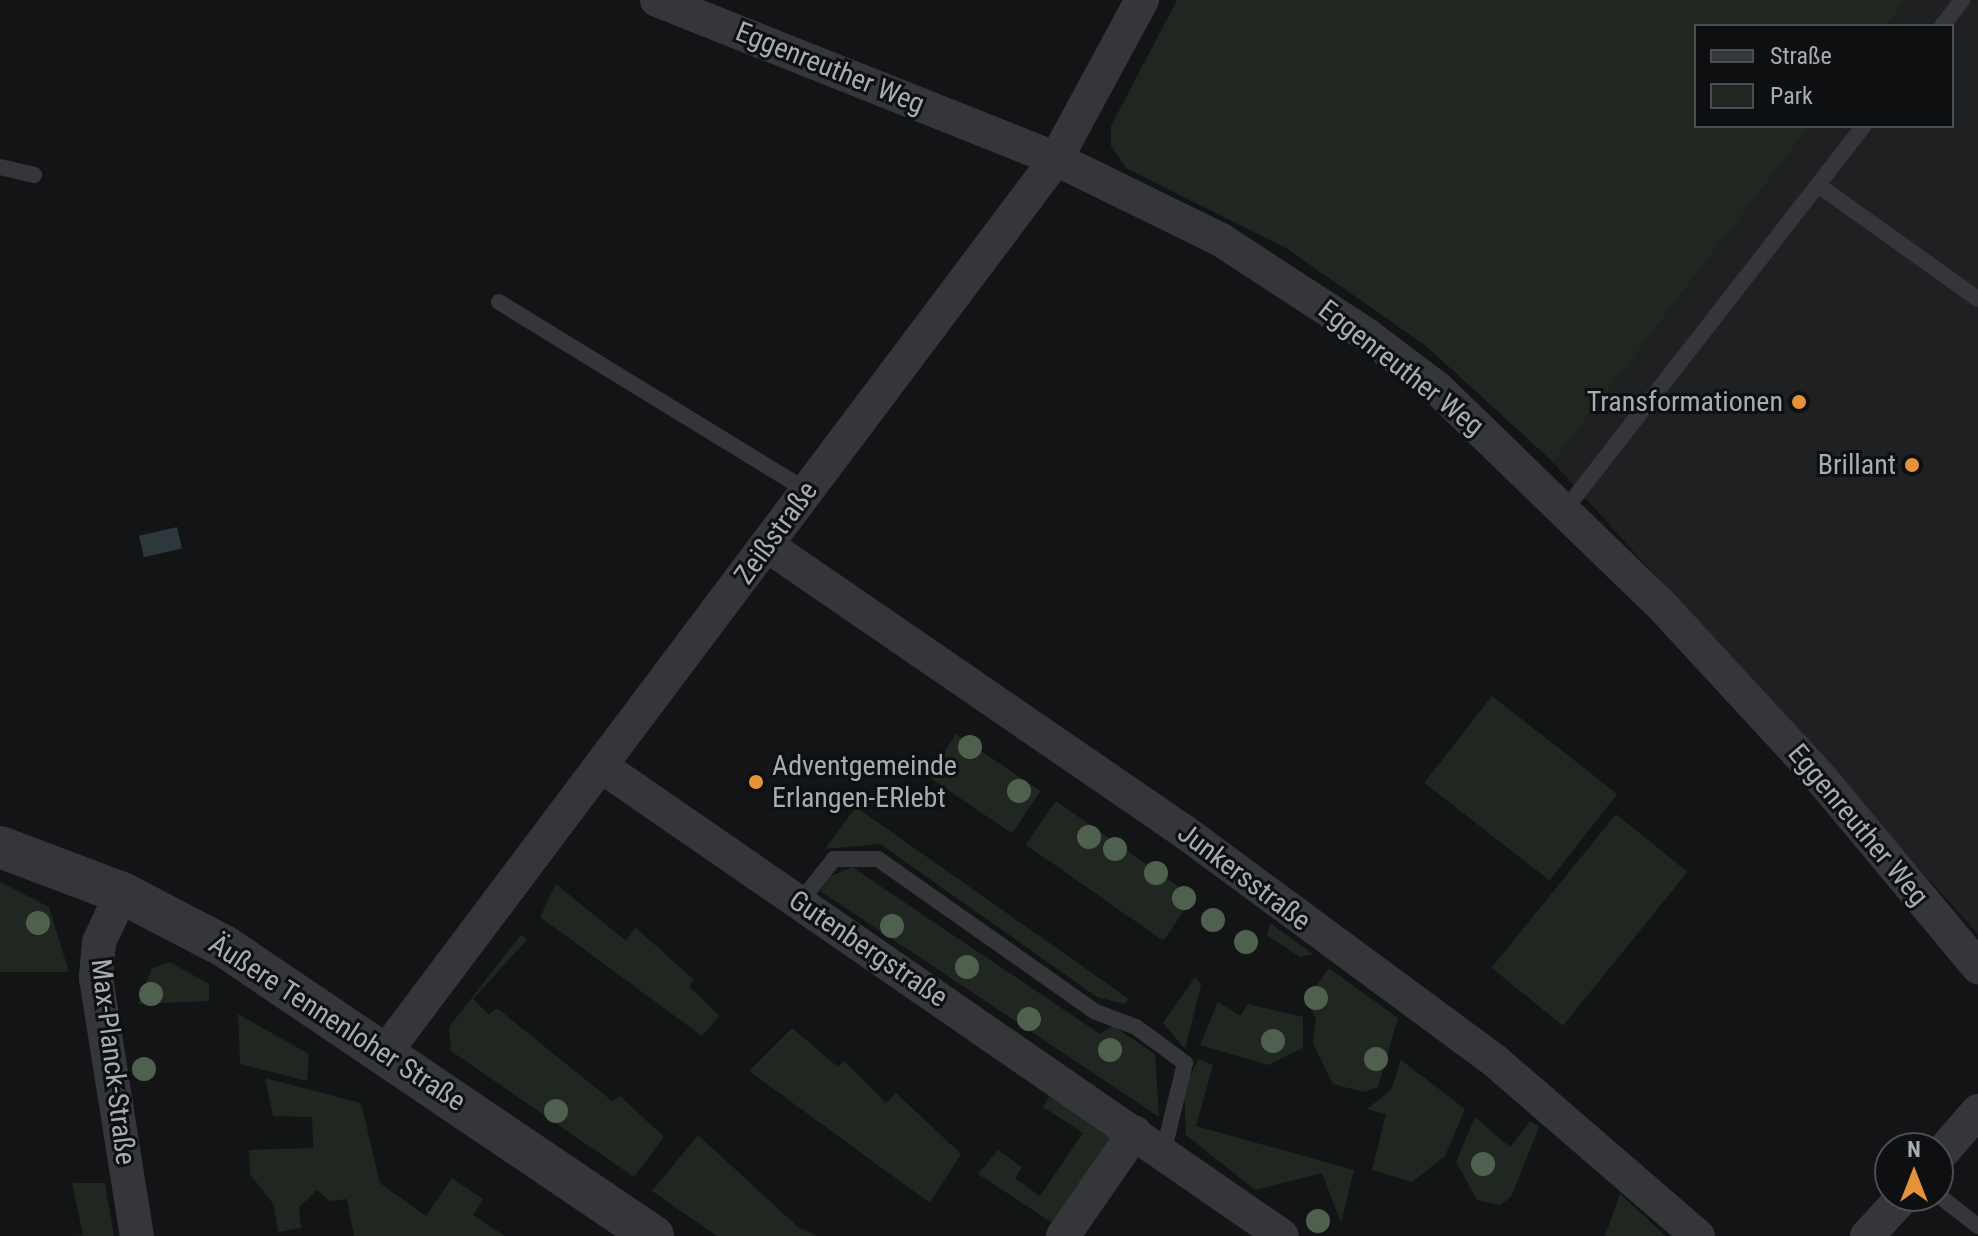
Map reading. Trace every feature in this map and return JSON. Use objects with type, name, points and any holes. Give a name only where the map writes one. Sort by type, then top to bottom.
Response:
[{"type":"street","name":"Eggenreuther Weg","points":[[657,0],[1056,159],[1221,240],[1368,336],[1437,388],[1564,511],[1819,776],[1978,967]]},
{"type":"street","name":"Zeißstraße","points":[[387,1050],[1056,159],[1142,0]]},
{"type":"street","name":"Junkersstraße","points":[[768,546],[1186,833],[1495,1061],[1698,1236]]},
{"type":"street","name":"Gutenbergstraße","points":[[601,766],[1282,1236]]},
{"type":"street","name":"Äußere Tennenloher Straße","points":[[0,847],[122,893],[224,946],[387,1050],[653,1236]]},
{"type":"street","name":"Max-Planck-Straße","points":[[122,893],[99,942],[96,978],[137,1236]]},
{"type":"street","points":[[1954,1139],[1978,1111]]},
{"type":"street","points":[[1063,1236],[1135,1132]]},
{"type":"street","points":[[1867,1236],[1889,1212]]},
{"type":"lane","points":[[1944,24],[1962,0]]},
{"type":"lane","points":[[1564,511],[1862,128]]},
{"type":"lane","points":[[0,167],[34,175]]},
{"type":"lane","points":[[1818,185],[1978,299]]},
{"type":"lane","points":[[499,302],[807,491]]},
{"type":"lane","points":[[800,902],[834,859],[878,859],[1096,1012],[1136,1027],[1185,1063],[1163,1153]]},
{"type":"lane","points":[[1954,1207],[1978,1226]]},
{"type":"shaded area","points":[[1906,0],[1978,0],[1978,934],[1553,462],[1808,128],[1954,128],[1954,24],[1888,24]]},
{"type":"shaded area","points":[[177,527],[182,548],[144,557],[139,536]]},
{"type":"green space","points":[[1177,0],[1906,0],[1888,24],[1694,24],[1694,128],[1808,128],[1553,462],[1426,346],[1286,248],[1126,168],[1111,146],[1111,126]]},
{"type":"green space","points":[[1492,696],[1617,794],[1550,881],[1424,783]]},
{"type":"green space","points":[[956,734],[1041,791],[1012,833],[927,776]]},
{"type":"green space","points":[[1056,801],[1194,897],[1163,941],[1026,844]]},
{"type":"green space","points":[[856,807],[1129,999],[1125,1004],[1097,997],[880,844],[825,849]]},
{"type":"green space","points":[[1616,814],[1687,872],[1563,1026],[1491,968]]},
{"type":"green space","points":[[852,867],[1100,1034],[1113,1026],[1155,1054],[1159,1117],[820,891],[831,876]]},
{"type":"green space","points":[[0,882],[49,907],[69,972],[0,972]]},
{"type":"green space","points":[[556,884],[626,941],[635,927],[694,980],[689,986],[719,1016],[702,1036],[540,917]]},
{"type":"green space","points":[[1270,923],[1313,954],[1300,957],[1267,935]]},
{"type":"green space","points":[[521,935],[527,940],[473,999],[489,1015],[497,1008],[612,1101],[620,1096],[664,1137],[634,1177],[451,1051],[449,1027]]},
{"type":"green space","points":[[170,962],[209,984],[209,1001],[138,1004],[152,968]]},
{"type":"green space","points":[[1329,968],[1398,1018],[1378,1087],[1363,1092],[1333,1084],[1313,1043],[1316,1020],[1307,999]]},
{"type":"green space","points":[[1195,977],[1201,985],[1185,1049],[1163,1023]]},
{"type":"green space","points":[[1218,1002],[1240,1016],[1248,1004],[1303,1017],[1303,1048],[1268,1065],[1200,1045]]},
{"type":"green space","points":[[238,1014],[309,1054],[307,1081],[240,1064]]},
{"type":"green space","points":[[792,1028],[838,1067],[844,1061],[886,1103],[896,1093],[961,1154],[930,1203],[749,1071]]},
{"type":"green space","points":[[1198,1059],[1213,1065],[1196,1126],[1354,1170],[1341,1223],[1322,1173],[1255,1190],[1186,1135],[1184,1090]]},
{"type":"green space","points":[[1401,1060],[1465,1109],[1445,1156],[1412,1182],[1372,1170],[1386,1114],[1367,1109],[1391,1090]]},
{"type":"green space","points":[[265,1078],[361,1103],[380,1183],[426,1216],[452,1178],[483,1199],[473,1215],[505,1236],[354,1236],[347,1199],[330,1201],[317,1190],[299,1207],[301,1228],[278,1232],[274,1205],[250,1174],[249,1150],[313,1148],[312,1117],[273,1116]]},
{"type":"green space","points":[[1052,1092],[1110,1130],[1113,1143],[1057,1226],[978,1174],[998,1150],[1022,1167],[1015,1178],[1040,1196],[1083,1133],[1043,1107]]},
{"type":"green space","points":[[1475,1117],[1510,1147],[1530,1121],[1539,1127],[1511,1197],[1500,1205],[1477,1200],[1456,1162]]},
{"type":"green space","points":[[698,1135],[799,1228],[817,1236],[717,1236],[652,1191]]},
{"type":"green space","points":[[72,1183],[105,1183],[114,1236],[71,1236],[83,1235]]},
{"type":"green space","points":[[1620,1194],[1666,1236],[1605,1236]]},
{"type":"place","name":"Transformationen","points":[[1799,402]]},
{"type":"place","name":"Brillant","points":[[1912,465]]},
{"type":"place","name":"Adventgemeinde Erlangen-ERlebt","points":[[756,782]]}]
